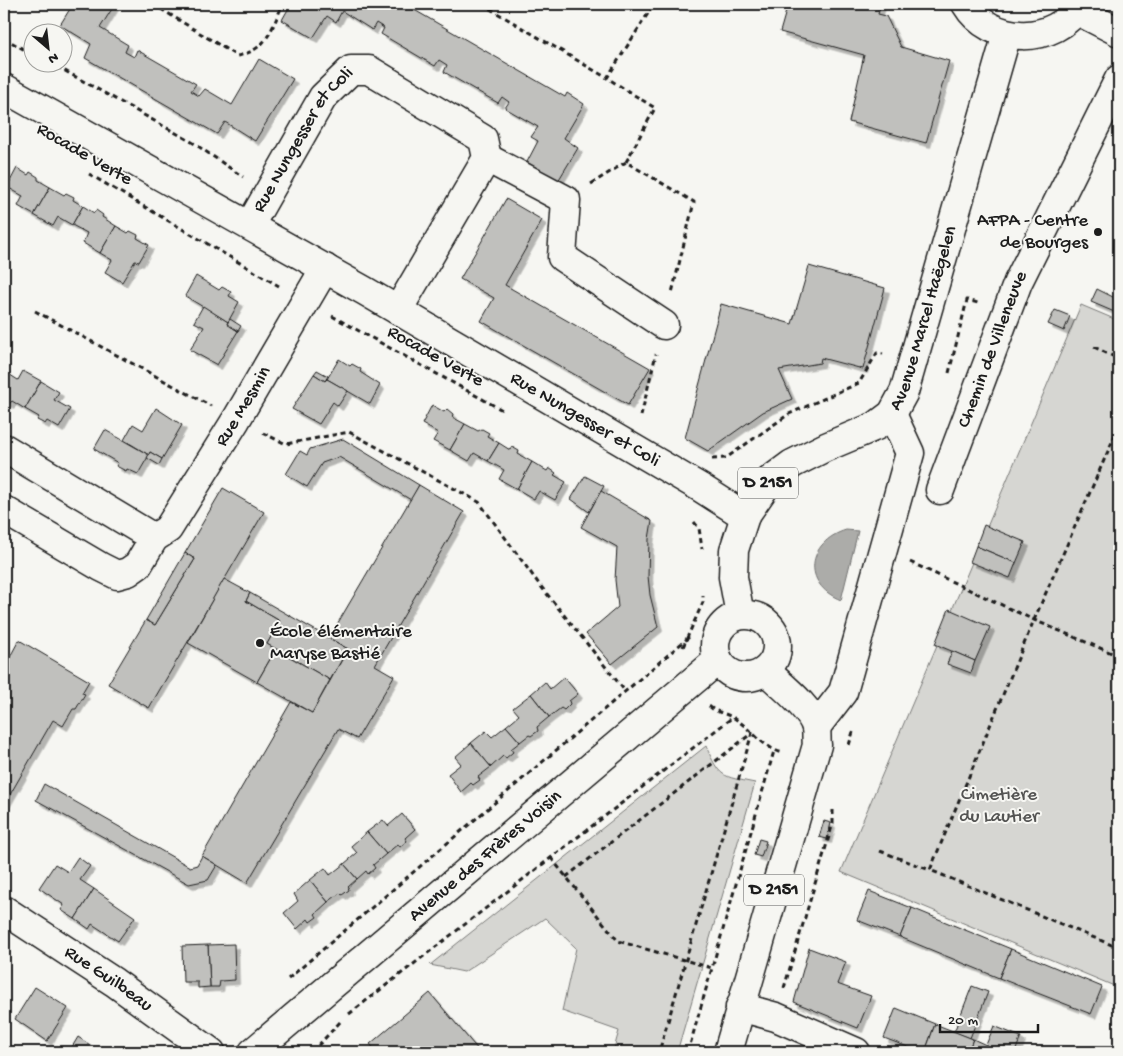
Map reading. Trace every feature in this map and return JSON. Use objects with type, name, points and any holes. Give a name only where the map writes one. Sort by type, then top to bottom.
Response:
[{"type":"street","points":[[966,4],[970,11],[987,26],[1007,34],[1026,36],[1045,32],[1062,24],[1078,7],[1119,32]]},
{"type":"street","name":"Avenue Marcel Haëgelen","points":[[740,616],[733,577],[734,550],[745,516],[770,481],[792,464],[876,426],[892,414],[904,392],[1007,34]]},
{"type":"street","name":"Rue Nungesser et Coli","points":[[250,225],[323,97],[351,70],[369,70],[483,139],[487,158]]},
{"type":"street","name":"Chemin de Villeneuve","points":[[940,490],[1018,282],[1119,78]]},
{"type":"street","name":"Rue Nungesser et Coli","points":[[4,88],[398,310],[745,516]]},
{"type":"street","points":[[398,310],[487,158],[566,200],[562,257],[664,325]]},
{"type":"street","name":"Rue Mesmin","points":[[4,510],[101,567],[117,574],[128,572],[138,565],[154,538],[168,529],[236,420],[325,268]]},
{"type":"street","points":[[766,671],[804,708],[816,727],[843,692],[910,453],[892,414]]},
{"type":"street","points":[[4,448],[154,538]]},
{"type":"street","points":[[740,616],[759,617],[773,629],[776,637],[776,656],[766,671],[760,675],[744,678],[729,672],[718,660],[715,644],[720,629],[726,623],[740,616]]},
{"type":"street","name":"Avenue des Frères Voisin","points":[[253,1052],[718,660]]},
{"type":"street","name":"D 2151","points":[[728,1052],[817,745],[816,727]]},
{"type":"street","name":"Rue Guilbeau","points":[[4,910],[114,982],[211,1052]]},
{"type":"street","points":[[740,1007],[776,1017],[856,1052]]},
{"type":"path","points":[[153,4],[238,56],[252,54],[266,41],[283,4]]},
{"type":"path","points":[[482,4],[655,108],[626,162],[566,200]]},
{"type":"path","points":[[607,78],[654,4]]},
{"type":"path","points":[[4,38],[22,48]]},
{"type":"path","points":[[626,162],[694,202],[639,422]]},
{"type":"path","name":"Rocade Verte","points":[[84,171],[304,301],[512,415]]},
{"type":"path","points":[[35,311],[236,420],[286,444],[349,432],[479,502],[539,584],[625,691]]},
{"type":"path","points":[[1094,347],[1119,359]]},
{"type":"path","points":[[678,475],[690,461],[726,458],[789,414],[859,383],[877,353],[913,359]]},
{"type":"path","points":[[930,870],[1034,620],[1119,426]]},
{"type":"path","points":[[694,521],[699,528],[703,555]]},
{"type":"path","points":[[882,550],[1034,620],[1119,656]]},
{"type":"path","points":[[688,1052],[774,751],[733,718],[712,710],[672,666],[689,637],[703,602],[703,593]]},
{"type":"path","points":[[286,981],[689,637]]},
{"type":"path","points":[[312,1052],[342,1019],[733,718]]},
{"type":"path","points":[[566,877],[752,733]]},
{"type":"path","points":[[659,1052],[752,733]]},
{"type":"path","points":[[766,1052],[833,823],[835,802]]},
{"type":"path","points":[[880,851],[1119,948]]},
{"type":"path","points":[[551,858],[618,940],[712,968]]},
{"type":"green space","name":"Cimetière du Lautier","points":[[1081,305],[1119,321],[1119,988],[841,872]]},
{"type":"green space","points":[[706,746],[715,764],[723,774],[735,779],[755,783],[677,1052],[613,1052],[619,1031],[562,1011],[576,948],[545,918],[464,972],[430,965]]},
{"type":"shaded area","points":[[846,530],[858,531],[841,600],[828,593],[819,584],[814,564],[817,553],[823,544],[833,536]]},
{"type":"building","points":[[73,4],[115,4],[100,28],[128,45],[125,52],[134,57],[137,50],[196,84],[191,91],[199,96],[205,89],[232,105],[259,59],[293,79],[255,141],[225,122],[217,134],[85,58],[91,44],[72,32],[72,22],[62,22]]},
{"type":"building","points":[[291,4],[404,4],[565,97],[567,93],[584,104],[564,138],[578,148],[558,181],[527,162],[538,141],[531,137],[538,127],[505,108],[509,102],[502,97],[498,103],[444,72],[447,65],[439,60],[435,66],[381,34],[384,28],[376,23],[372,30],[342,11],[336,22],[327,16],[313,38],[282,20]]},
{"type":"building","points":[[788,4],[881,4],[878,14],[886,16],[901,47],[949,61],[926,143],[849,122],[864,55],[780,32]]},
{"type":"building","points":[[17,168],[28,175],[30,172],[38,177],[38,180],[50,187],[34,215],[18,206],[23,196],[7,187]]},
{"type":"building","points":[[50,187],[64,195],[66,193],[74,197],[73,200],[83,206],[72,225],[58,217],[53,226],[34,215]]},
{"type":"building","points":[[506,199],[542,220],[505,285],[650,368],[628,405],[481,321],[494,298],[460,279]]},
{"type":"building","points":[[83,206],[94,213],[96,210],[103,215],[102,217],[116,226],[100,253],[83,243],[87,233],[72,225]]},
{"type":"building","points":[[116,226],[128,233],[130,231],[138,235],[137,238],[149,245],[139,262],[135,261],[122,282],[105,272],[112,260],[100,253]]},
{"type":"building","points":[[809,266],[885,288],[863,369],[821,358],[820,363],[779,370],[792,399],[763,412],[708,451],[685,438],[721,304],[792,324]]},
{"type":"building","points":[[196,276],[219,290],[222,287],[231,292],[229,296],[239,302],[228,322],[185,296]]},
{"type":"building","points":[[1097,289],[1119,300],[1119,314],[1091,302]]},
{"type":"building","points":[[203,306],[228,322],[227,324],[238,331],[217,365],[190,350],[204,327],[194,322]]},
{"type":"building","points":[[1055,310],[1070,316],[1064,331],[1048,324]]},
{"type":"building","points":[[230,319],[241,326],[238,331],[227,324]]},
{"type":"building","points":[[339,359],[350,366],[352,364],[361,369],[360,372],[380,385],[370,404],[327,379]]},
{"type":"building","points":[[317,370],[328,376],[325,381],[314,374]]},
{"type":"building","points":[[4,371],[18,380],[23,371],[41,381],[25,409],[12,401],[9,404],[4,401]]},
{"type":"building","points":[[314,374],[348,391],[338,406],[333,402],[319,424],[292,409]]},
{"type":"building","points":[[41,381],[59,392],[54,400],[70,409],[59,428],[47,421],[45,424],[37,420],[39,417],[25,409]]},
{"type":"building","points":[[432,405],[444,412],[447,409],[453,414],[452,417],[465,424],[450,450],[433,441],[438,433],[422,424]]},
{"type":"building","points":[[156,408],[182,425],[162,459],[150,452],[149,455],[124,440],[133,424],[143,430]]},
{"type":"building","points":[[465,424],[478,431],[482,429],[489,433],[487,436],[499,443],[488,461],[474,453],[469,461],[450,450]]},
{"type":"building","points":[[105,430],[149,455],[138,474],[116,466],[118,463],[94,449]]},
{"type":"building","points":[[343,439],[419,485],[411,500],[339,457],[322,463],[307,487],[286,474],[300,451],[307,455],[310,449]]},
{"type":"building","points":[[499,443],[510,450],[512,447],[519,451],[518,454],[532,462],[517,489],[499,479],[504,470],[488,461]]},
{"type":"building","points":[[150,452],[162,459],[159,465],[147,458]]},
{"type":"building","points":[[532,462],[547,471],[549,468],[556,473],[554,475],[566,482],[555,500],[539,491],[534,499],[517,489]]},
{"type":"building","points":[[585,476],[604,486],[589,512],[571,499]]},
{"type":"building","points":[[419,485],[464,512],[375,665],[394,676],[357,739],[338,729],[247,883],[202,856],[291,702],[312,713],[348,649],[329,638]]},
{"type":"building","points":[[223,488],[264,512],[149,708],[108,684],[146,620],[155,625],[195,559],[185,553]]},
{"type":"building","points":[[601,491],[652,521],[649,539],[648,576],[650,595],[658,627],[612,664],[586,634],[618,607],[615,580],[617,547],[581,527]]},
{"type":"building","points":[[984,525],[1025,542],[1016,563],[976,546]]},
{"type":"building","points":[[976,546],[1016,563],[1010,578],[970,562]]},
{"type":"building","points":[[185,553],[195,559],[155,625],[146,620]]},
{"type":"building","points":[[224,579],[250,593],[246,601],[280,621],[267,644],[276,649],[257,682],[188,643]]},
{"type":"building","points":[[250,593],[348,649],[330,680],[267,644],[280,621],[246,601]]},
{"type":"building","points":[[949,609],[990,627],[975,661],[935,644]]},
{"type":"building","points":[[19,640],[89,681],[82,693],[85,694],[63,726],[53,720],[4,805],[4,668]]},
{"type":"building","points":[[276,649],[330,680],[312,713],[257,682]]},
{"type":"building","points":[[952,651],[975,661],[971,673],[947,664]]},
{"type":"building","points":[[564,677],[578,694],[569,701],[570,704],[564,710],[561,708],[549,717],[531,694],[545,682],[550,689]]},
{"type":"building","points":[[531,694],[549,717],[537,727],[538,731],[520,742],[506,726],[519,715],[513,708]]},
{"type":"building","points":[[506,726],[520,742],[511,749],[513,752],[506,758],[503,756],[491,767],[471,743],[486,731],[492,737]]},
{"type":"building","points":[[471,743],[491,767],[478,777],[480,780],[473,785],[471,783],[461,792],[448,774],[461,764],[455,757]]},
{"type":"building","points":[[44,784],[190,867],[197,865],[202,856],[217,865],[208,880],[189,884],[36,800]]},
{"type":"building","points":[[402,814],[415,829],[405,838],[407,841],[400,847],[398,844],[386,854],[367,832],[383,820],[388,826]]},
{"type":"building","points":[[824,821],[831,823],[827,839],[819,837]]},
{"type":"building","points":[[367,832],[386,854],[373,865],[375,868],[368,874],[366,871],[357,879],[344,864],[357,853],[351,846]]},
{"type":"building","points":[[759,839],[766,841],[761,857],[754,855]]},
{"type":"building","points":[[78,857],[90,866],[80,880],[94,889],[75,919],[61,910],[64,905],[39,888],[55,864],[68,872]]},
{"type":"building","points":[[344,864],[357,879],[348,887],[349,890],[342,895],[340,893],[328,902],[310,880],[325,868],[330,875]]},
{"type":"building","points":[[310,880],[328,902],[315,914],[317,917],[310,922],[308,919],[297,929],[284,913],[298,901],[294,894]]},
{"type":"building","points":[[94,889],[135,917],[118,941],[92,924],[89,929],[75,919]]},
{"type":"building","points":[[869,891],[912,908],[900,937],[857,920]]},
{"type":"building","points":[[912,908],[1011,949],[999,978],[900,937]]},
{"type":"building","points":[[234,944],[235,980],[220,981],[219,987],[210,987],[208,945]]},
{"type":"building","points":[[208,945],[210,987],[198,988],[198,982],[183,982],[182,946]]},
{"type":"building","points":[[809,948],[846,962],[837,984],[871,996],[858,1028],[794,1002]]},
{"type":"building","points":[[1011,949],[1102,987],[1091,1014],[999,978]]},
{"type":"building","points":[[972,986],[988,992],[970,1038],[954,1032]]},
{"type":"building","points":[[35,987],[68,1008],[47,1041],[15,1019]]},
{"type":"building","points":[[430,993],[480,1052],[377,1052],[370,1044]]},
{"type":"building","points":[[896,1008],[935,1024],[925,1052],[884,1038]]},
{"type":"building","points":[[935,1024],[973,1039],[968,1052],[925,1052]]},
{"type":"building","points":[[994,1026],[1021,1037],[1015,1052],[983,1052]]},
{"type":"building","points":[[78,1037],[101,1052],[69,1052]]},
{"type":"building","points":[[973,1039],[986,1045],[983,1052],[968,1052]]},
{"type":"building","points":[[781,1046],[797,1052],[779,1052]]},
{"type":"place","name":"AFPA - Centre de Bourges","points":[[1098,232]]},
{"type":"place","name":"École élémentaire Maryse Bastié","points":[[260,643]]}]
